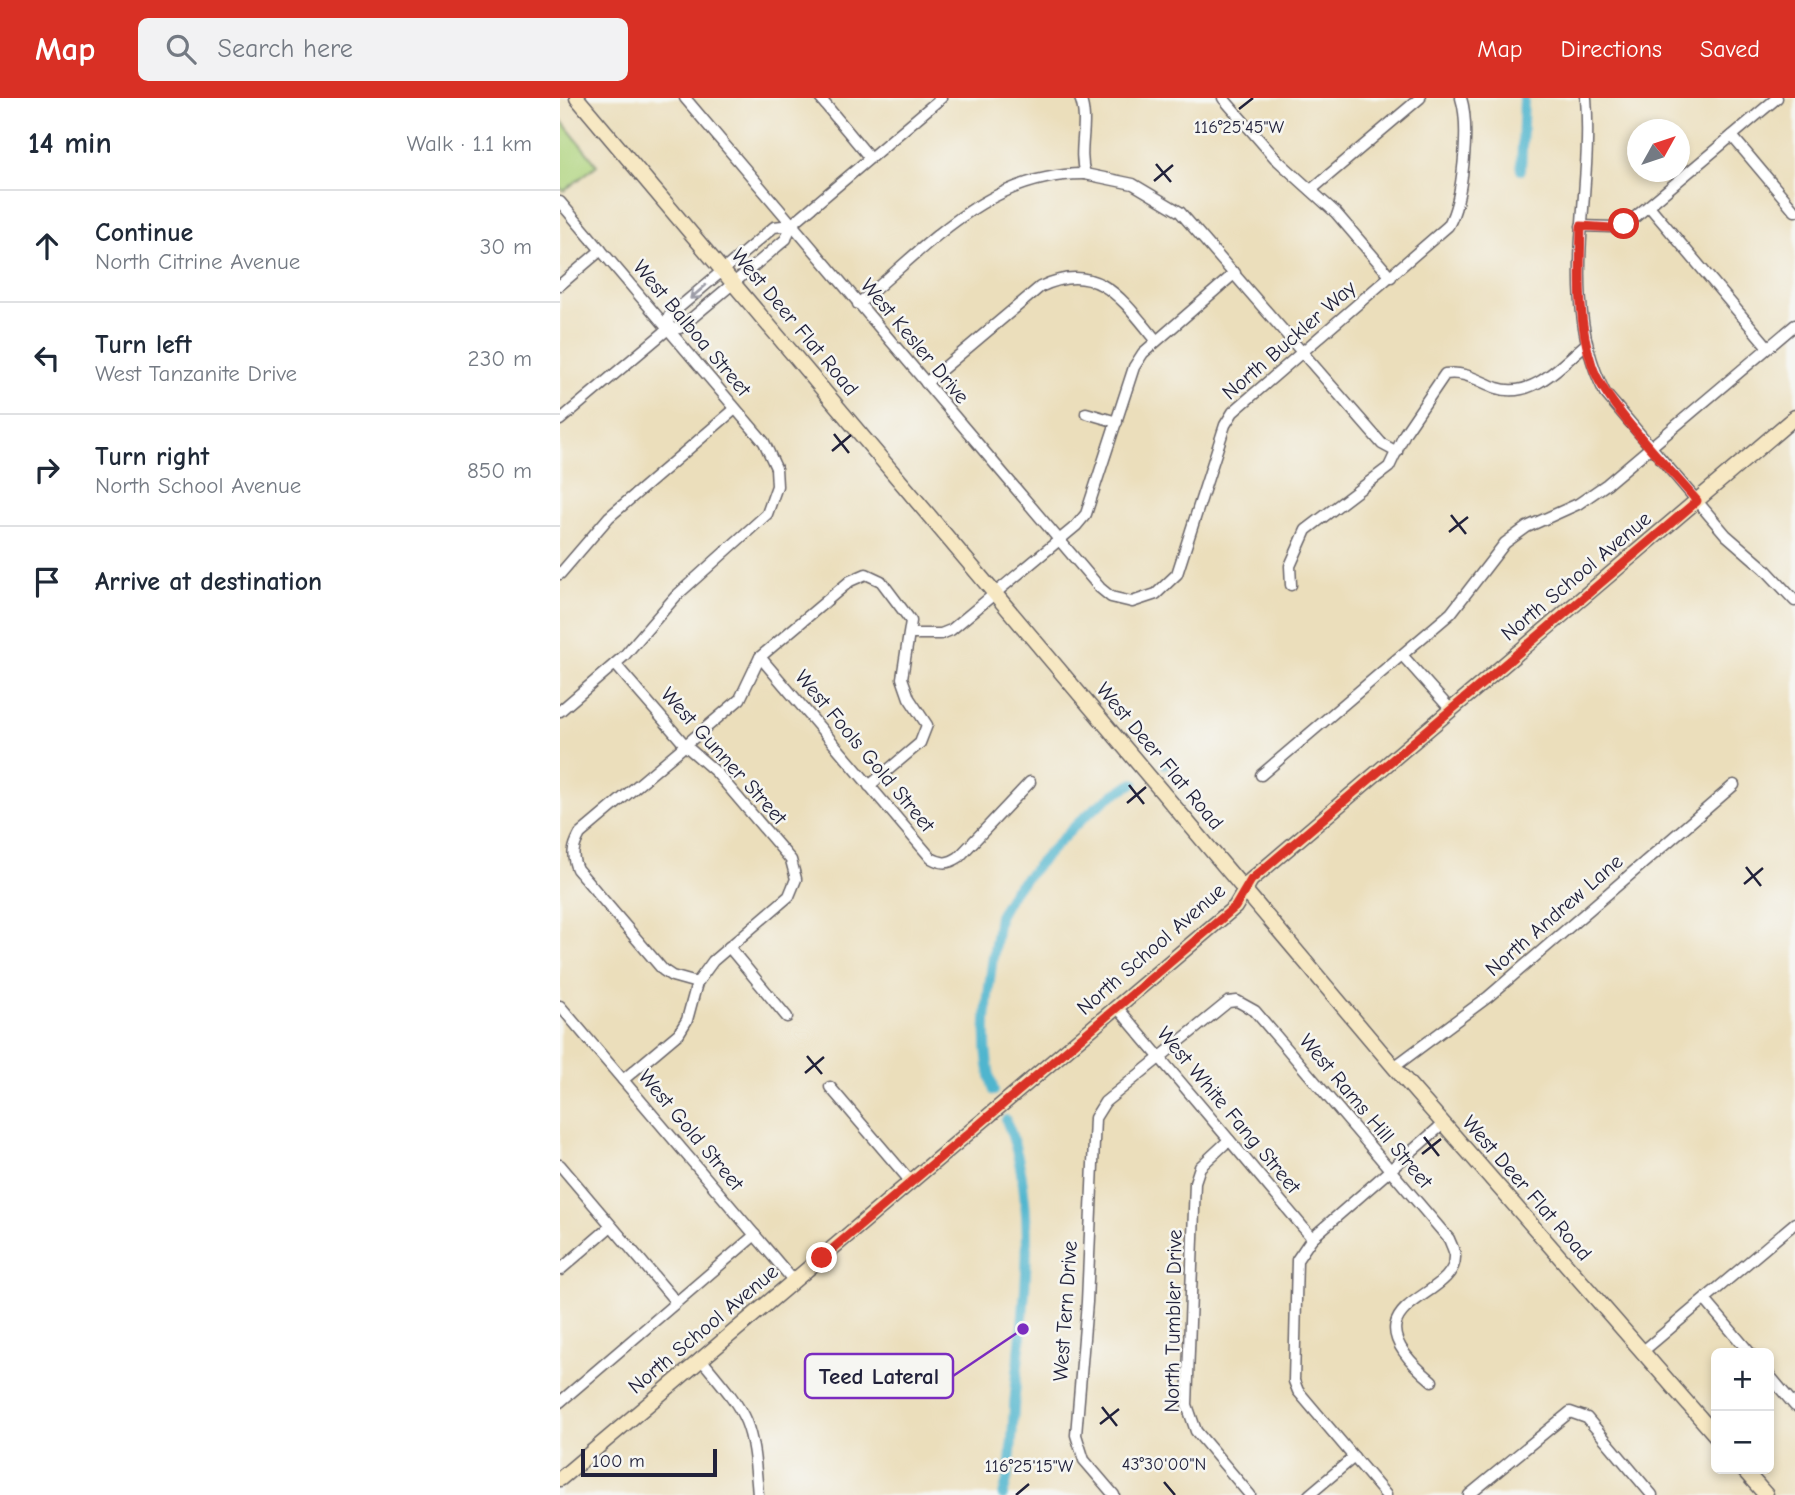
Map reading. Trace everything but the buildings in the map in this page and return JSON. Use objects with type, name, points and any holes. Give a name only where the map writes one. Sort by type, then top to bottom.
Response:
[{"type":"main road","name":"West Deer Flat Road","points":[[578,98],[1245,892],[1443,1124],[1711,1430]]},
{"type":"main road","name":"North School Avenue","points":[[560,1479],[1238,904],[1251,880],[1795,417]]},
{"type":"main road","points":[[1747,1474],[1766,1495]]},
{"type":"street","name":"West Kesler Drive","points":[[685,98],[1100,588],[1121,601]]},
{"type":"street","points":[[820,98],[870,158]]},
{"type":"street","points":[[560,420],[668,329],[680,328],[734,283],[786,239],[791,225],[941,98]]},
{"type":"street","points":[[1080,98],[1083,126],[1080,160],[1085,174]]},
{"type":"street","points":[[1223,98],[1275,159],[1336,212],[1391,277]]},
{"type":"street","points":[[1311,190],[1420,98]]},
{"type":"street","name":"North Buckler Way","points":[[1121,601],[1147,599],[1177,574],[1225,425],[1241,404],[1440,236],[1453,218],[1459,196],[1464,128],[1461,98]]},
{"type":"street","points":[[1586,98],[1579,293],[1592,367],[1605,393],[1726,535],[1765,569],[1795,601]]},
{"type":"street","points":[[1581,226],[1612,228],[1624,224],[1777,98]]},
{"type":"street","points":[[1732,136],[1795,211]]},
{"type":"street","points":[[859,304],[989,197],[1034,178],[1085,174],[1133,184],[1164,200],[1193,224],[1382,444],[1397,452]]},
{"type":"street","name":"West Balboa Street","points":[[560,202],[736,409],[770,451],[776,468],[777,486],[772,505],[761,522],[676,596],[615,664]]},
{"type":"street","points":[[1649,206],[1768,347]]},
{"type":"street","points":[[668,329],[669,316],[774,226],[791,225]]},
{"type":"street","points":[[560,285],[601,250]]},
{"type":"street","points":[[910,634],[941,634],[951,630],[1059,540],[1086,514],[1134,367],[1156,340],[1235,273]]},
{"type":"street","points":[[926,383],[1040,287],[1052,281],[1081,276],[1097,280],[1109,288],[1156,340]]},
{"type":"street","points":[[1261,775],[1458,606],[1488,561],[1505,543],[1527,527],[1578,504],[1652,447],[1795,325]]},
{"type":"street","points":[[1291,585],[1290,566],[1306,530],[1382,474],[1397,452],[1405,433],[1445,374],[1461,372],[1499,388],[1526,388],[1538,383],[1586,344]]},
{"type":"street","points":[[560,574],[609,517],[736,409]]},
{"type":"street","points":[[1086,412],[1117,422]]},
{"type":"street","points":[[697,984],[671,976],[663,970],[577,869],[573,859],[573,846],[580,834],[740,699],[760,657],[857,575],[866,574],[881,581],[907,611],[911,621],[903,668],[904,688],[927,725],[920,743],[869,786]]},
{"type":"street","points":[[1402,655],[1451,710]]},
{"type":"street","name":"West Fools Gold Street","points":[[760,657],[930,858],[945,863],[959,858],[1030,782]]},
{"type":"street","points":[[560,711],[615,664]]},
{"type":"street","name":"West Gunner Street","points":[[615,664],[686,746],[716,772],[791,860],[796,879],[789,896],[729,947]]},
{"type":"street","name":"North Andrew Lane","points":[[1394,1067],[1488,997],[1734,785]]},
{"type":"street","points":[[623,1080],[679,1032],[687,1020],[697,984],[713,961],[729,947],[787,1017]]},
{"type":"street","name":"West Rams Hill Street","points":[[1158,1057],[1217,1008],[1237,1001],[1255,1011],[1391,1170],[1449,1239],[1455,1255],[1451,1270],[1404,1310],[1395,1327],[1395,1340],[1400,1350],[1432,1381]]},
{"type":"street","name":"West Gold Street","points":[[560,1006],[793,1280]]},
{"type":"street","name":"West White Fang Street","points":[[1117,1007],[1312,1238]]},
{"type":"street","name":"West Tern Drive","points":[[1114,1495],[1084,1460],[1076,1435],[1087,1301],[1095,1118],[1105,1102],[1158,1057]]},
{"type":"street","points":[[830,1087],[911,1182]]},
{"type":"street","points":[[1386,1495],[1298,1391],[1294,1381],[1297,1260],[1312,1238],[1443,1124]]},
{"type":"street","name":"North Tumbler Drive","points":[[1229,1140],[1208,1157],[1195,1182],[1187,1405],[1196,1431],[1250,1495]]},
{"type":"street","points":[[560,1165],[676,1302]]},
{"type":"street","points":[[560,1270],[611,1226]]},
{"type":"street","points":[[1642,1352],[1793,1229]]},
{"type":"street","points":[[560,1402],[755,1235]]},
{"type":"street","points":[[1705,1300],[1747,1348]]},
{"type":"street","points":[[701,1358],[739,1404],[749,1422],[754,1440],[758,1495]]},
{"type":"street","points":[[1774,1381],[1795,1406]]},
{"type":"street","points":[[1469,1495],[1570,1412],[1587,1418],[1653,1495]]},
{"type":"street","points":[[1309,1495],[1354,1457]]},
{"type":"green space","points":[[560,119],[597,165],[564,191],[560,188]]},
{"type":"waterway","points":[[1521,170],[1524,98]]},
{"type":"waterway","points":[[1165,764],[1170,760]]},
{"type":"waterway","points":[[994,1091],[986,1049],[986,1026],[999,916],[1013,891],[1069,832],[1099,805],[1134,783]]},
{"type":"waterway","points":[[1003,1495],[1010,1458],[1027,1255],[1023,1186],[1017,1152],[1006,1120]]},
{"type":"place","name":"Teed Lateral","points":[[1023,1329]]},
{"type":"route","points":[[822,1258],[1235,907],[1251,880],[1697,501],[1605,393],[1592,367],[1579,293],[1581,226],[1612,228],[1624,224]]}]
